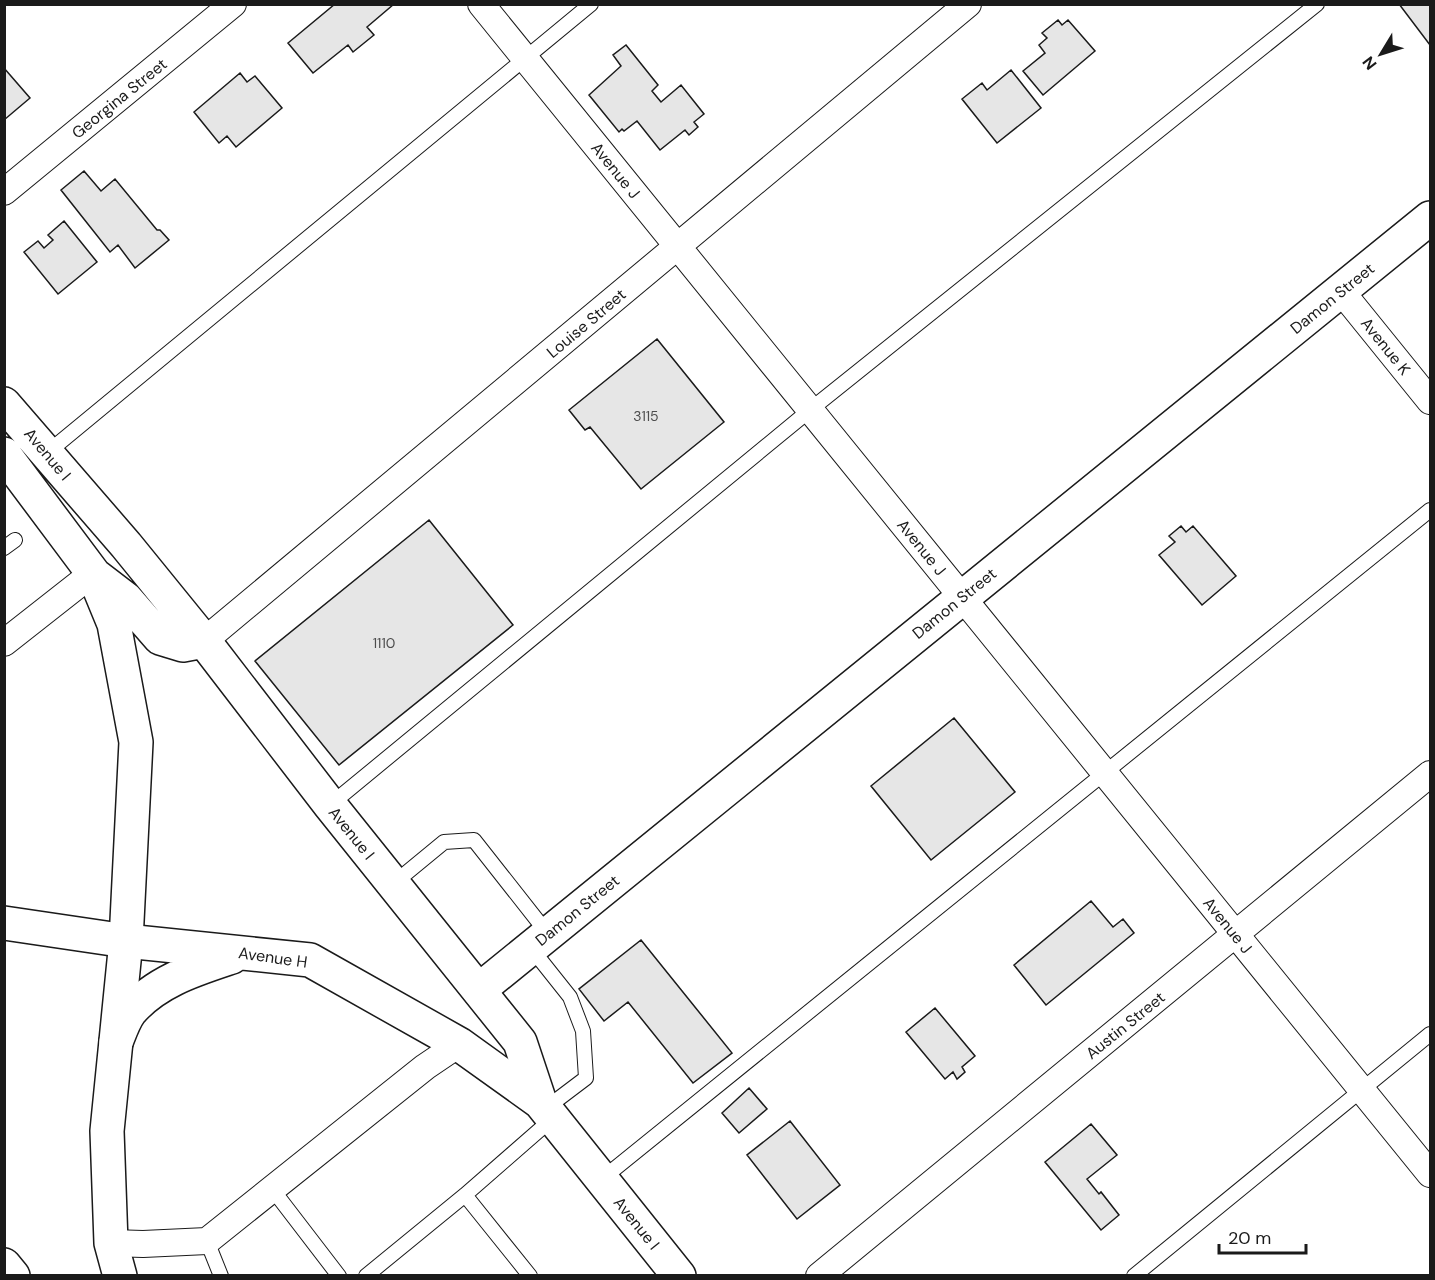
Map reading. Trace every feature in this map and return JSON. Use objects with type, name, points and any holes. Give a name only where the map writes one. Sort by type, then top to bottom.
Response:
[{"type":"main road","name":"Damon Street","points":[[479,990],[1431,218]]},
{"type":"main road","name":"Avenue I","points":[[4,404],[126,545],[204,641],[330,805],[520,1042],[546,1110],[679,1275]]},
{"type":"main road","name":"Avenue I","points":[[4,454],[93,573],[114,624],[136,742],[126,941],[107,1131],[111,1242],[120,1275]]},
{"type":"main road","points":[[93,573],[126,598],[160,638],[183,645],[204,641]]},
{"type":"main road","name":"Avenue H","points":[[4,923],[126,941],[310,960],[459,1044],[546,1110]]},
{"type":"main road","points":[[116,1042],[129,1013],[161,987],[184,973],[236,956],[261,955]]},
{"type":"main road","points":[[4,1265],[13,1275]]},
{"type":"street","name":"Georgina Street","points":[[4,192],[233,4]]},
{"type":"street","name":"Avenue J","points":[[481,4],[1431,1174]]},
{"type":"street","name":"Louise Street","points":[[204,641],[968,4]]},
{"type":"street","name":"Avenue K","points":[[1341,291],[1431,401]]},
{"type":"street","points":[[4,643],[93,573]]},
{"type":"street","name":"Austin Street","points":[[819,1275],[1431,774]]},
{"type":"street","points":[[111,1242],[143,1244],[207,1241],[425,1067],[459,1044]]},
{"type":"lane","points":[[47,453],[591,4]]},
{"type":"lane","points":[[330,805],[810,410],[1317,4]]},
{"type":"lane","points":[[602,1179],[1431,510]]},
{"type":"lane","points":[[366,1275],[465,1195],[546,1110],[586,1078],[583,1031],[570,997],[540,941],[474,840],[444,842],[393,884]]},
{"type":"lane","points":[[1134,1275],[1431,1034]]},
{"type":"lane","points":[[273,1190],[339,1275]]},
{"type":"lane","points":[[465,1195],[530,1275]]},
{"type":"lane","points":[[207,1241],[221,1275]]},
{"type":"building","points":[[335,4],[394,4],[367,27],[374,35],[353,52],[348,45],[313,73],[288,43]]},
{"type":"building","points":[[1399,4],[1430,4],[1430,45]]},
{"type":"building","points":[[1058,20],[1062,25],[1068,20],[1095,51],[1043,95],[1023,71],[1045,53],[1039,45],[1047,38],[1042,33]]},
{"type":"building","points":[[626,45],[658,85],[652,91],[661,102],[681,85],[704,114],[694,122],[698,127],[689,135],[685,130],[660,150],[637,121],[619,132],[589,95],[621,66],[613,55]]},
{"type":"building","points":[[4,68],[30,98],[4,120]]},
{"type":"building","points":[[1011,70],[1041,108],[997,143],[962,99],[982,83],[987,90]]},
{"type":"building","points":[[240,73],[247,82],[255,76],[282,108],[236,147],[227,136],[219,143],[194,112]]},
{"type":"building","points":[[84,171],[101,191],[115,179],[157,230],[160,230],[169,240],[135,268],[118,245],[110,252],[61,190]]},
{"type":"building","points":[[64,221],[97,262],[58,294],[24,252],[38,241],[44,248],[53,240],[48,235]]},
{"type":"building","points":[[657,339],[724,422],[641,489],[590,427],[585,430],[569,410]]},
{"type":"building","points":[[429,520],[513,625],[339,765],[255,661]]},
{"type":"building","points":[[1181,526],[1186,532],[1193,526],[1236,576],[1202,605],[1159,555],[1175,542],[1169,536]]},
{"type":"building","points":[[954,718],[1015,792],[931,860],[871,786]]},
{"type":"building","points":[[1091,901],[1113,927],[1123,919],[1134,933],[1046,1005],[1014,965]]},
{"type":"building","points":[[641,940],[732,1053],[693,1083],[628,1002],[604,1021],[579,989]]},
{"type":"building","points":[[935,1008],[975,1056],[962,1067],[965,1072],[957,1079],[953,1072],[945,1079],[906,1032]]},
{"type":"building","points":[[749,1088],[767,1109],[739,1133],[722,1113]]},
{"type":"building","points":[[790,1121],[840,1185],[797,1219],[747,1155]]},
{"type":"building","points":[[1091,1124],[1117,1155],[1087,1179],[1099,1194],[1101,1192],[1119,1215],[1101,1230],[1045,1162]]}]
